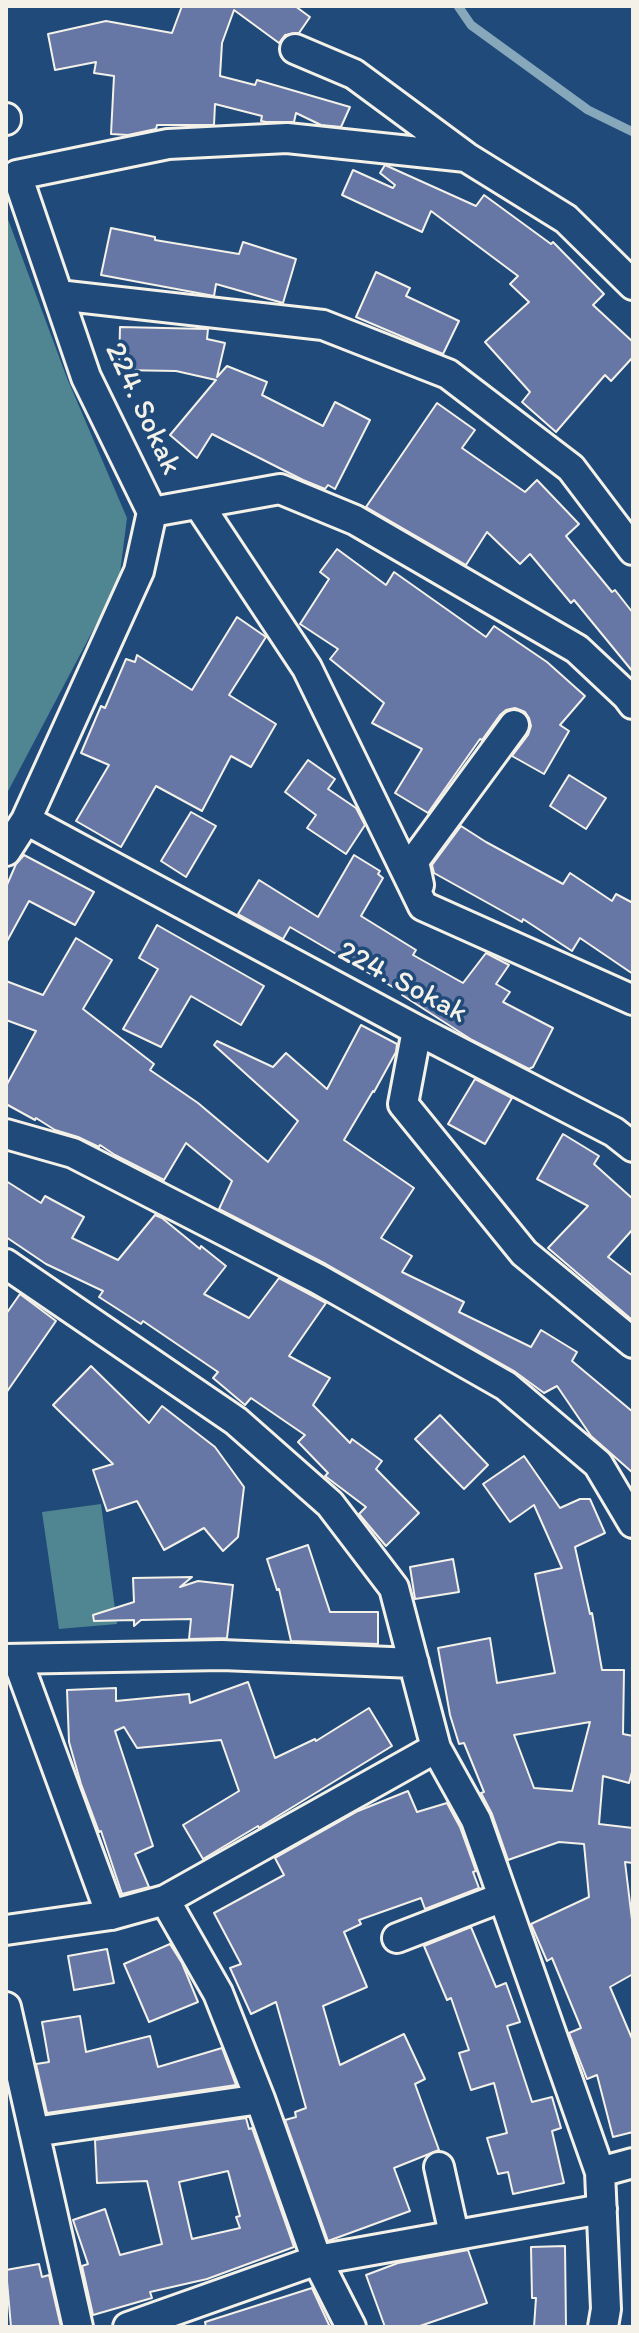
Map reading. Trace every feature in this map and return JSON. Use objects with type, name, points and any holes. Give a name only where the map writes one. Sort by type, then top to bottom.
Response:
[{"type":"street","points":[[295,49],[354,74],[466,157]]},
{"type":"street","name":"224. Sokak","points":[[633,285],[566,219],[466,157],[287,138],[168,144],[12,170],[86,377],[152,512],[139,571],[26,820],[614,1132],[633,1147]]},
{"type":"street","points":[[58,295],[323,325],[448,374],[571,468],[633,550]]},
{"type":"street","points":[[152,512],[280,489],[355,520],[577,649],[633,704]]},
{"type":"street","points":[[199,505],[307,668],[423,906],[633,1000]]},
{"type":"street","points":[[423,906],[414,861],[514,725]]},
{"type":"street","points":[[6,851],[26,820]]},
{"type":"street","points":[[417,1030],[403,1104],[524,1253],[633,1343]]},
{"type":"street","points":[[6,1134],[73,1153],[318,1279],[506,1386],[598,1464],[633,1523]]},
{"type":"street","points":[[6,1264],[236,1421],[330,1504],[394,1588],[436,1748],[476,1820],[600,2172],[606,2309],[603,2327]]},
{"type":"street","points":[[111,1915],[12,1659],[222,1655],[414,1663]]},
{"type":"street","points":[[6,1930],[111,1915],[165,1900],[436,1748]]},
{"type":"street","points":[[397,1938],[503,1897]]},
{"type":"street","points":[[165,1900],[218,1993],[260,2099],[317,2260],[351,2327]]},
{"type":"street","points":[[6,2007],[78,2327]]},
{"type":"street","points":[[34,2132],[260,2099]]},
{"type":"street","points":[[600,2172],[633,2163]]},
{"type":"street","points":[[439,2167],[454,2234]]},
{"type":"street","points":[[128,2327],[317,2260],[602,2209]]},
{"type":"green space","points":[[6,214],[67,378],[127,518],[119,581],[6,795]]},
{"type":"green space","points":[[101,1504],[117,1624],[59,1629],[42,1512]]},
{"type":"building","points":[[182,6],[295,6],[310,17],[299,33],[285,35],[279,43],[234,10],[222,43],[220,76],[255,85],[257,80],[350,107],[341,127],[321,125],[296,113],[294,122],[266,122],[261,121],[262,116],[215,104],[214,125],[157,125],[156,129],[128,135],[111,134],[114,76],[94,73],[96,62],[55,70],[48,34],[106,21],[172,33]]},
{"type":"building","points":[[385,165],[476,206],[484,195],[551,244],[553,242],[604,294],[593,305],[633,342],[633,357],[611,381],[605,375],[556,432],[522,402],[530,392],[485,342],[529,302],[510,284],[518,276],[431,211],[422,232],[342,195],[353,170],[393,188],[395,185],[380,173]]},
{"type":"building","points":[[111,228],[155,237],[155,240],[239,254],[243,242],[296,259],[283,303],[216,284],[214,296],[101,275]]},
{"type":"building","points":[[376,272],[410,288],[406,296],[459,321],[443,354],[356,317]]},
{"type":"building","points":[[120,327],[208,329],[207,339],[225,343],[217,377],[227,366],[267,382],[262,395],[323,426],[335,402],[370,420],[335,489],[328,485],[325,489],[303,480],[212,434],[197,458],[170,435],[216,380],[176,371],[119,370]]},
{"type":"building","points":[[437,403],[475,430],[462,448],[525,492],[537,480],[579,524],[566,536],[633,613],[633,672],[574,600],[571,603],[530,554],[520,564],[487,532],[466,565],[366,507]]},
{"type":"building","points":[[337,549],[386,585],[394,572],[486,637],[494,626],[547,662],[585,696],[560,725],[569,731],[544,774],[512,756],[531,726],[525,712],[515,708],[500,715],[480,739],[428,813],[395,793],[422,749],[372,723],[384,703],[330,659],[338,649],[300,624],[329,579],[320,572]]},
{"type":"building","points":[[237,617],[266,637],[229,695],[276,724],[251,767],[231,756],[202,811],[156,786],[121,847],[76,821],[109,765],[81,753],[126,659],[135,662],[137,655],[192,690]]},
{"type":"building","points":[[308,760],[335,779],[328,789],[356,808],[365,825],[346,854],[307,828],[316,815],[285,792]]},
{"type":"building","points":[[569,775],[606,798],[586,829],[550,806]]},
{"type":"building","points":[[191,812],[216,826],[186,877],[161,861]]},
{"type":"building","points":[[461,826],[563,884],[570,873],[612,901],[616,894],[633,903],[633,974],[580,938],[572,951],[523,919],[522,922],[434,873],[432,865]]},
{"type":"building","points":[[24,855],[94,892],[75,925],[29,901],[6,943],[6,887],[16,864]]},
{"type":"building","points":[[354,855],[380,871],[378,874],[383,878],[361,916],[416,950],[413,955],[463,983],[486,953],[509,965],[496,984],[510,992],[503,1002],[553,1028],[533,1067],[529,1069],[472,1040],[403,993],[290,927],[283,939],[238,914],[259,880],[318,917]]},
{"type":"building","points":[[157,925],[264,986],[241,1025],[191,996],[161,1047],[123,1029],[158,969],[139,958]]},
{"type":"building","points":[[76,938],[112,960],[83,1009],[154,1064],[150,1070],[198,1103],[268,1162],[298,1121],[214,1045],[217,1041],[273,1067],[286,1053],[327,1089],[361,1025],[397,1044],[396,1052],[374,1092],[344,1140],[414,1188],[381,1238],[412,1256],[402,1272],[464,1302],[459,1312],[531,1347],[541,1330],[577,1352],[572,1361],[633,1412],[633,1473],[591,1436],[557,1386],[544,1393],[514,1371],[326,1264],[219,1209],[232,1181],[186,1143],[164,1180],[100,1145],[55,1130],[6,1104],[6,1086],[36,1031],[6,1020],[6,981],[43,995]]},
{"type":"building","points":[[475,1079],[512,1098],[485,1144],[448,1124]]},
{"type":"building","points":[[563,1134],[599,1156],[594,1164],[633,1199],[633,1229],[608,1257],[633,1276],[631,1319],[548,1248],[588,1206],[537,1179]]},
{"type":"building","points":[[6,1181],[41,1203],[45,1196],[84,1217],[72,1238],[118,1260],[155,1215],[162,1218],[226,1266],[204,1294],[249,1318],[279,1278],[326,1303],[289,1356],[330,1378],[313,1405],[350,1443],[352,1439],[382,1461],[376,1469],[419,1513],[386,1546],[359,1514],[366,1507],[325,1476],[328,1473],[298,1442],[305,1435],[251,1398],[245,1405],[213,1378],[218,1372],[143,1321],[141,1324],[99,1297],[103,1291],[46,1264],[6,1237]]},
{"type":"building","points":[[20,1294],[56,1321],[6,1393],[6,1314]]},
{"type":"building","points":[[91,1366],[149,1423],[162,1406],[215,1447],[244,1487],[238,1537],[223,1551],[204,1528],[164,1550],[137,1501],[107,1511],[93,1470],[113,1464],[53,1405]]},
{"type":"building","points":[[440,1415],[488,1465],[464,1489],[415,1439]]},
{"type":"building","points":[[524,1456],[560,1508],[580,1499],[590,1499],[605,1533],[575,1547],[592,1613],[602,1670],[624,1670],[623,1734],[633,1736],[633,1768],[629,1783],[603,1776],[599,1824],[633,1828],[633,1863],[625,1862],[633,1928],[633,1974],[610,1987],[633,2041],[633,2132],[613,2137],[597,2075],[587,2079],[569,2033],[581,2028],[552,1958],[547,1961],[531,1924],[589,1897],[584,1844],[559,1842],[508,1860],[481,1793],[484,1792],[464,1743],[459,1744],[450,1715],[438,1648],[490,1638],[497,1683],[555,1673],[535,1574],[562,1568],[534,1505],[510,1522],[483,1484]],"holes":[[[590,1722],[572,1791],[534,1788],[514,1735]]]},
{"type":"building","points":[[308,1545],[330,1612],[378,1612],[378,1644],[291,1641],[279,1589],[267,1559]]},
{"type":"building","points":[[453,1559],[459,1592],[415,1599],[410,1567]]},
{"type":"building","points":[[192,1577],[180,1587],[198,1581],[233,1585],[227,1638],[189,1639],[191,1619],[141,1620],[134,1626],[134,1620],[94,1621],[93,1615],[134,1602],[133,1578]]},
{"type":"building","points":[[248,1682],[275,1758],[316,1741],[369,1708],[392,1746],[203,1859],[183,1825],[239,1791],[221,1740],[137,1748],[124,1727],[115,1731],[153,1846],[135,1854],[149,1887],[122,1894],[81,1784],[69,1742],[67,1690],[116,1688],[116,1701],[189,1694],[190,1703]]},
{"type":"building","points":[[408,1791],[417,1812],[447,1803],[460,1827],[479,1888],[425,1909],[421,1898],[359,1920],[361,1924],[344,1932],[367,1987],[323,2006],[340,2065],[404,2034],[425,2079],[415,2084],[439,2150],[394,2168],[410,2211],[328,2241],[285,2120],[296,2117],[295,2112],[306,2108],[276,2002],[251,2014],[230,1968],[241,1964],[214,1913],[284,1875],[275,1858],[358,1811]]},
{"type":"building","points":[[471,1927],[496,1987],[506,1983],[520,2022],[507,2026],[532,2102],[552,2097],[561,2128],[552,2131],[564,2183],[513,2194],[508,2172],[498,2174],[487,2138],[507,2133],[494,2083],[471,2090],[459,2053],[469,2050],[451,1998],[447,2000],[424,1946]]},
{"type":"building","points":[[170,1944],[182,1963],[198,2002],[149,2022],[124,1964]]},
{"type":"building","points":[[107,1949],[114,1983],[74,1990],[68,1956]]},
{"type":"building","points":[[80,2016],[86,2052],[150,2036],[158,2067],[222,2048],[236,2085],[47,2113],[36,2064],[49,2062],[42,2022]]},
{"type":"building","points":[[246,2118],[294,2247],[207,2279],[150,2292],[152,2298],[93,2315],[82,2266],[88,2264],[73,2220],[105,2209],[120,2255],[162,2244],[147,2181],[97,2183],[95,2140]],"holes":[[[228,2171],[240,2216],[236,2217],[240,2228],[192,2239],[179,2182]]]},
{"type":"building","points":[[565,2246],[566,2327],[534,2327],[536,2298],[532,2298],[531,2247]]},
{"type":"building","points":[[468,2250],[487,2303],[417,2327],[385,2327],[366,2275],[398,2263]]},
{"type":"building","points":[[39,2264],[42,2277],[49,2275],[61,2327],[11,2327],[6,2270]]},
{"type":"building","points":[[312,2288],[330,2327],[206,2327],[205,2322]]},
{"type":"waterway","points":[[458,6],[471,25],[588,110],[633,132]]}]
